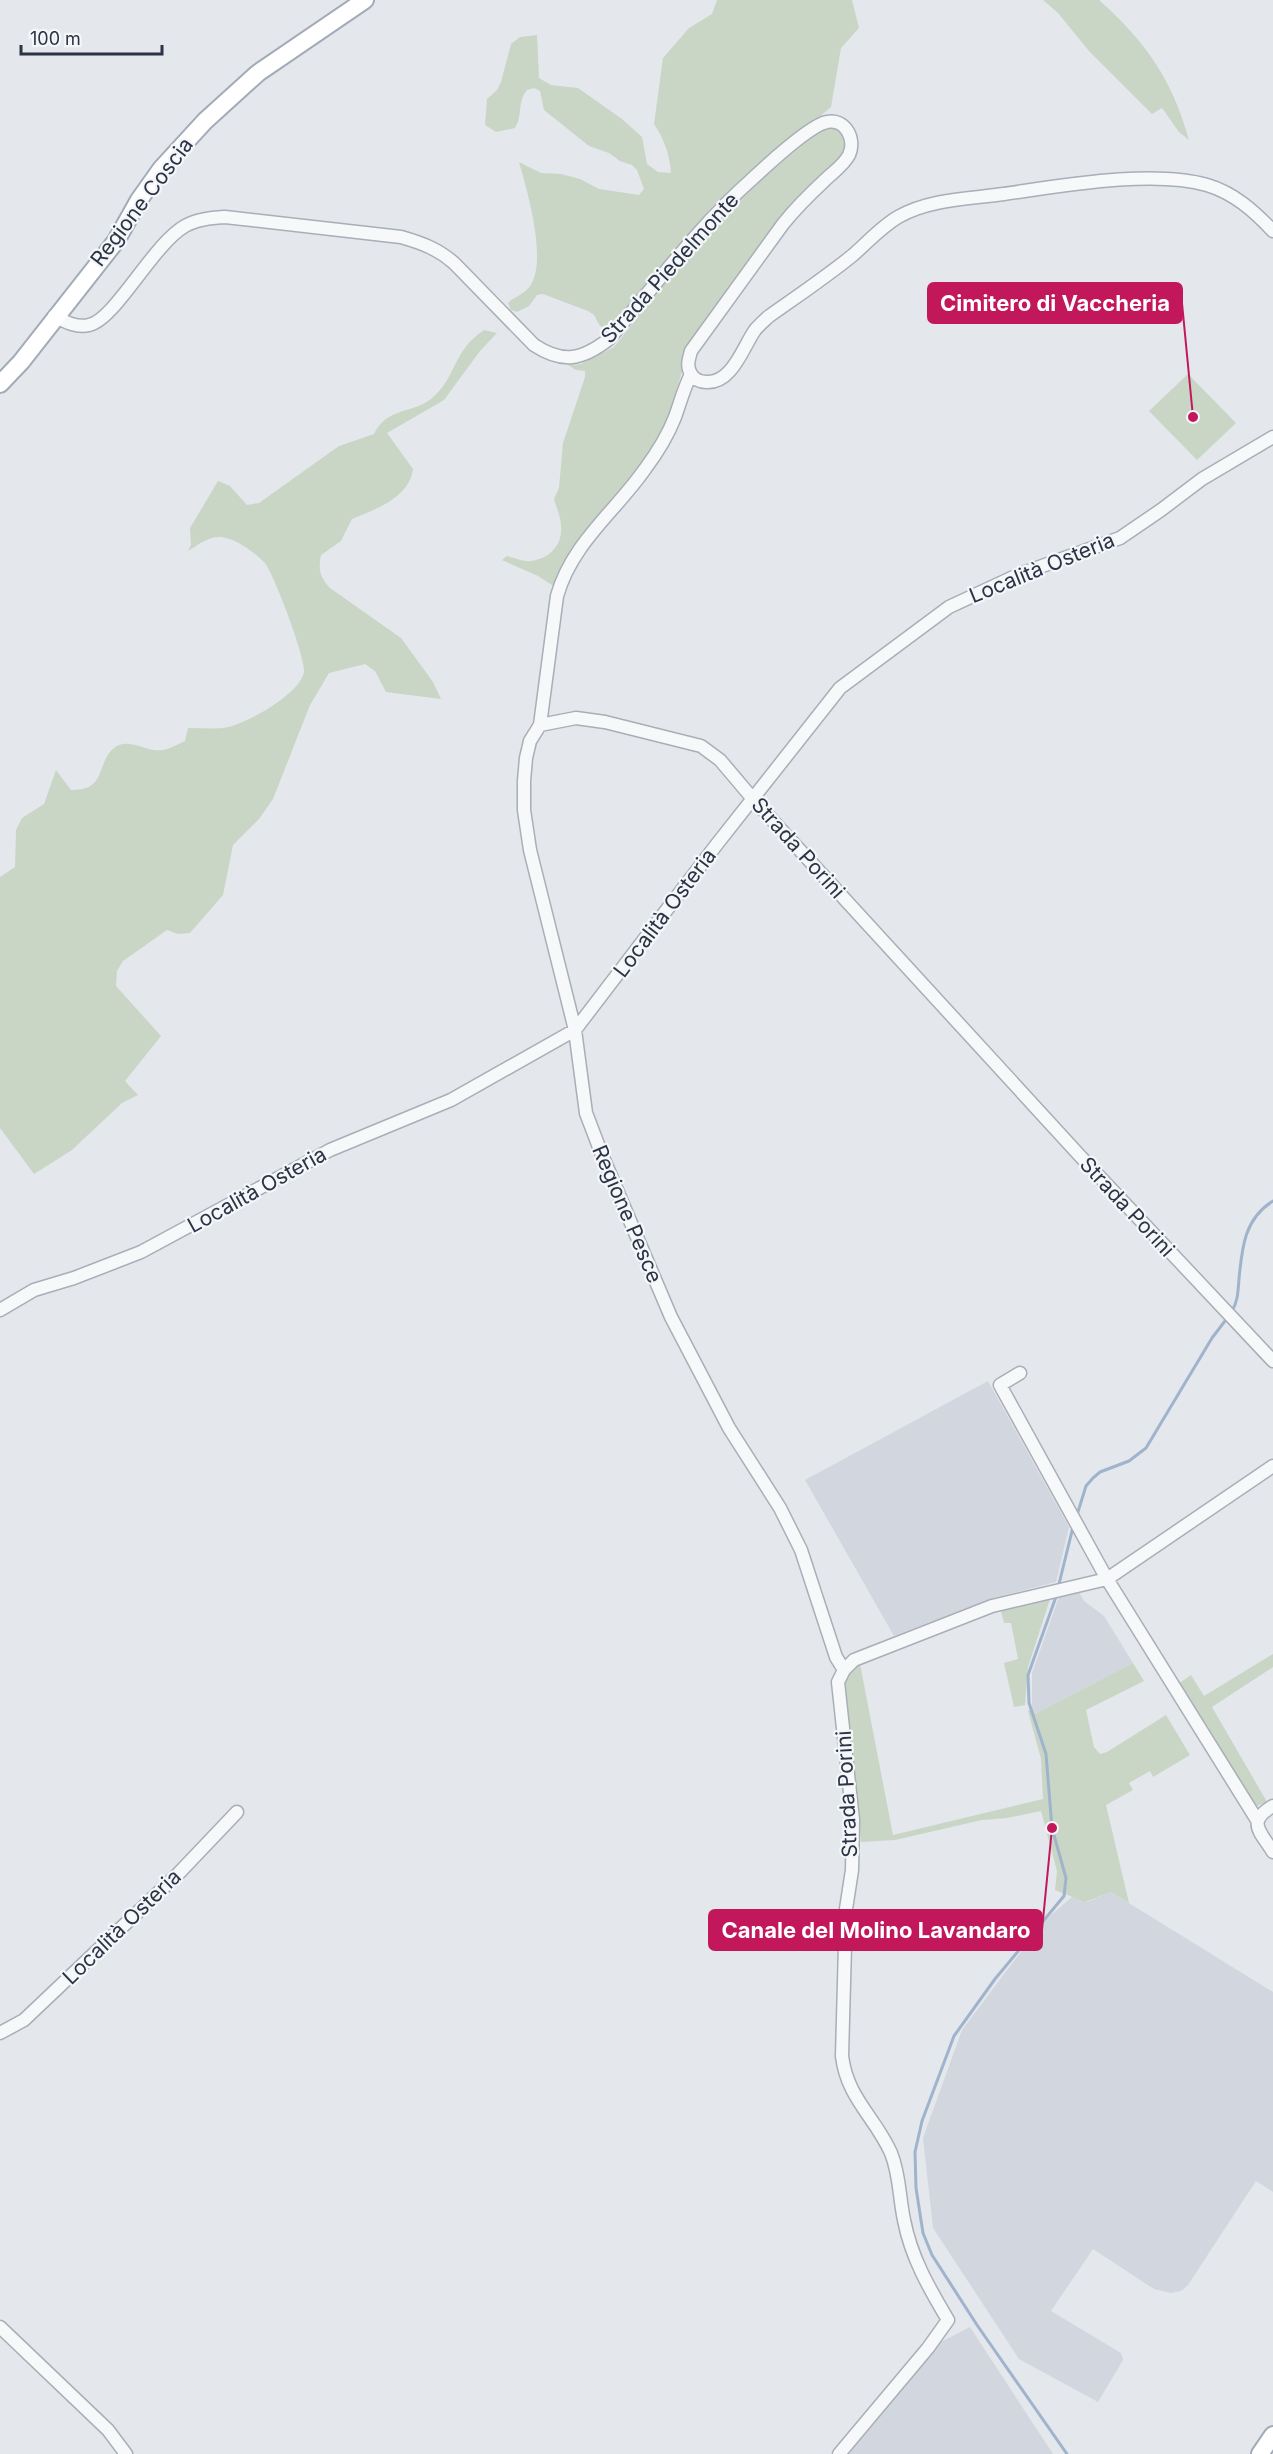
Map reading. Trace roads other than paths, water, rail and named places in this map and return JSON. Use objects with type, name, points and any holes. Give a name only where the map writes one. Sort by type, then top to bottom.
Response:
[{"type":"main road","name":"Regione Coscia","points":[[0,384],[21,362],[54,316],[116,241],[139,200],[162,169],[205,121],[258,73],[365,0]]},
{"type":"main road","points":[[1260,2454],[1273,2434]]},
{"type":"street","name":"Strada Piedelmonte","points":[[54,316],[78,326],[92,325],[108,314],[167,241],[185,226],[204,219],[225,217],[401,237],[421,242],[440,251],[454,263],[534,345],[548,354],[563,358],[576,357],[592,353],[609,339],[717,211],[752,178],[816,126],[834,121],[841,124],[848,131],[852,143],[849,154],[842,165],[797,207],[783,224],[691,351],[687,365],[691,374]]},
{"type":"street","points":[[540,725],[557,596],[563,576],[576,552],[645,471],[674,418],[691,374],[699,381],[709,383],[719,380],[730,371],[756,328],[768,316],[852,256],[890,223],[916,208],[938,203],[1067,185],[1181,179],[1209,185],[1234,196],[1257,214],[1273,231]]},
{"type":"street","name":"Località Osteria","points":[[0,1310],[34,1290],[74,1278],[150,1247],[330,1150],[451,1100],[575,1030],[840,688],[949,607],[1020,574],[1120,538],[1202,479],[1273,437]]},
{"type":"street","name":"Strada Porini","points":[[540,725],[576,718],[596,721],[701,746],[720,760],[753,800],[1273,1361]]},
{"type":"street","name":"Regione Pesce","points":[[540,725],[530,741],[526,758],[524,810],[530,850],[575,1030],[586,1113],[675,1326],[729,1428],[780,1508],[801,1550],[837,1657],[844,1670]]},
{"type":"street","points":[[1020,1373],[1000,1385],[1107,1579],[1257,1820],[1258,1828],[1273,1852]]},
{"type":"street","points":[[844,1670],[854,1660],[992,1606],[1107,1579],[1273,1466]]},
{"type":"street","name":"Strada Porini","points":[[839,2454],[928,2348],[948,2320],[929,2288],[909,2241],[903,2218],[900,2184],[890,2151],[854,2096],[844,2072],[842,2056],[846,1909],[852,1870],[853,1820],[838,1682],[844,1670]]},
{"type":"street","points":[[1257,1820],[1259,1814],[1273,1806]]},
{"type":"street","name":"Località Osteria","points":[[0,2033],[24,2020],[178,1874],[237,1812]]},
{"type":"street","points":[[0,2327],[108,2430],[126,2454]]},
{"type":"waterway","points":[[1232,1311],[1237,1296],[1246,1235],[1256,1216],[1273,1201]]},
{"type":"waterway","points":[[1077,1515],[1086,1486],[1093,1478],[1100,1472],[1129,1461],[1146,1448],[1212,1338],[1228,1317]]},
{"type":"waterway","points":[[1058,1588],[1073,1527]]},
{"type":"waterway","points":[[1057,1594],[1028,1675],[1029,1703],[1046,1754],[1052,1828],[1066,1878],[1064,1896],[995,1979],[954,2036],[922,2121],[915,2152],[916,2188],[923,2233],[932,2255],[977,2325],[1067,2454]]},
{"type":"place","name":"Cimitero di Vaccheria","points":[[1193,417]]},
{"type":"place","name":"Canale del Molino Lavandaro","points":[[1052,1828]]}]
